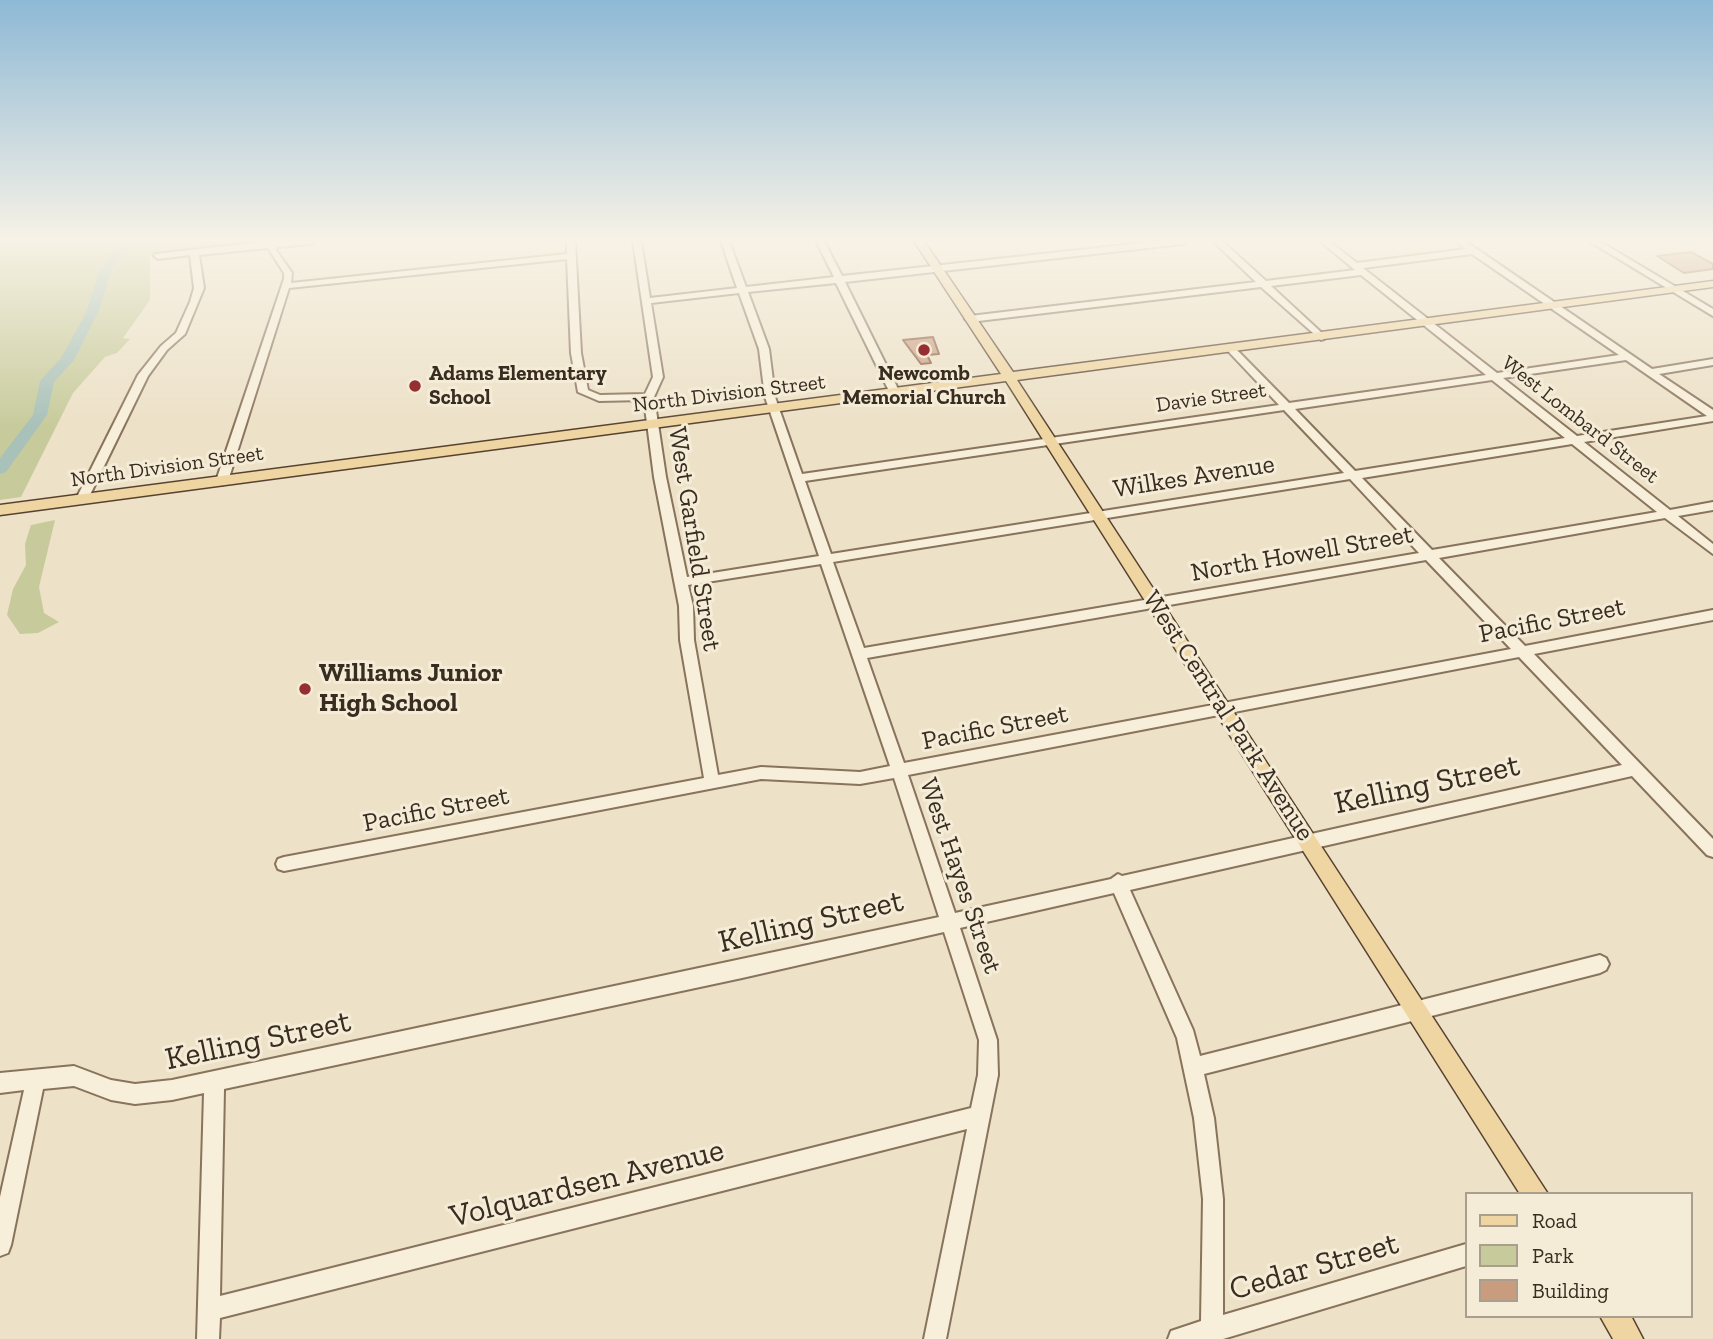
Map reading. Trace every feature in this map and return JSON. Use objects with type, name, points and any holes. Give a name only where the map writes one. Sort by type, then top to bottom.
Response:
[{"type":"main road","name":"West Central Park Avenue","points":[[960,303],[1051,440],[1534,1192]]},
{"type":"main road","name":"North Division Street","points":[[0,510],[1231,349],[1556,303]]},
{"type":"main road","points":[[1615,1318],[1629,1339]]},
{"type":"street","points":[[82,499],[143,376],[164,348],[180,334],[194,303]]},
{"type":"street","points":[[222,481],[280,303]]},
{"type":"street","name":"West Garfield Street","points":[[574,303],[576,353],[583,393],[599,398],[649,397],[682,582],[687,640],[712,782]]},
{"type":"street","points":[[647,303],[658,377],[649,397]]},
{"type":"street","name":"West Hayes Street","points":[[748,303],[764,349],[767,381],[775,409],[950,920],[988,1040],[988,1075],[935,1339]]},
{"type":"street","points":[[851,303],[895,393]]},
{"type":"street","points":[[970,319],[1097,303]]},
{"type":"street","points":[[1286,303],[1321,337]]},
{"type":"street","name":"West Lombard Street","points":[[1403,303],[1713,550]]},
{"type":"street","points":[[1697,303],[1713,313]]},
{"type":"street","points":[[1552,304],[1713,416]]},
{"type":"street","points":[[1231,349],[1713,850]]},
{"type":"street","name":"Davie Street","points":[[798,478],[1628,357]]},
{"type":"street","points":[[1650,372],[1713,362]]},
{"type":"street","name":"Wilkes Avenue","points":[[682,582],[1575,441],[1713,416]]},
{"type":"street","name":"North Howell Street","points":[[858,654],[1713,506]]},
{"type":"street","name":"Pacific Street","points":[[284,864],[761,773],[860,778],[1713,615]]},
{"type":"street","name":"Kelling Street","points":[[0,1083],[36,1077],[74,1076],[111,1090],[135,1094],[214,1081],[742,969],[950,920],[1634,769]]},
{"type":"street","points":[[1118,883],[1186,1037],[1204,1118],[1213,1199],[1212,1334]]},
{"type":"street","points":[[1192,1067],[1600,964]]},
{"type":"street","points":[[0,1245],[36,1077]]},
{"type":"street","points":[[208,1339],[214,1081]]},
{"type":"street","name":"Volquardsen Avenue","points":[[208,1310],[980,1116]]},
{"type":"street","name":"Cedar Street","points":[[1179,1339],[1212,1334],[1464,1256]]},
{"type":"green space","points":[[0,303],[148,303],[123,338],[130,339],[117,353],[105,357],[73,393],[21,497],[0,500]]},
{"type":"green space","points":[[55,520],[39,587],[44,613],[59,622],[38,633],[20,634],[7,615],[13,589],[26,565],[25,544],[31,525]]},
{"type":"building","name":"Newcomb Memorial Church","points":[[933,337],[939,354],[927,355],[931,363],[921,364],[903,340]]},
{"type":"waterway","points":[[0,469],[40,415],[47,381],[67,360],[95,303]]},
{"type":"place","name":"Newcomb Memorial Church","points":[[924,350]]},
{"type":"place","name":"Adams Elementary School","points":[[415,386]]},
{"type":"place","name":"Williams Junior High School","points":[[305,689]]}]
